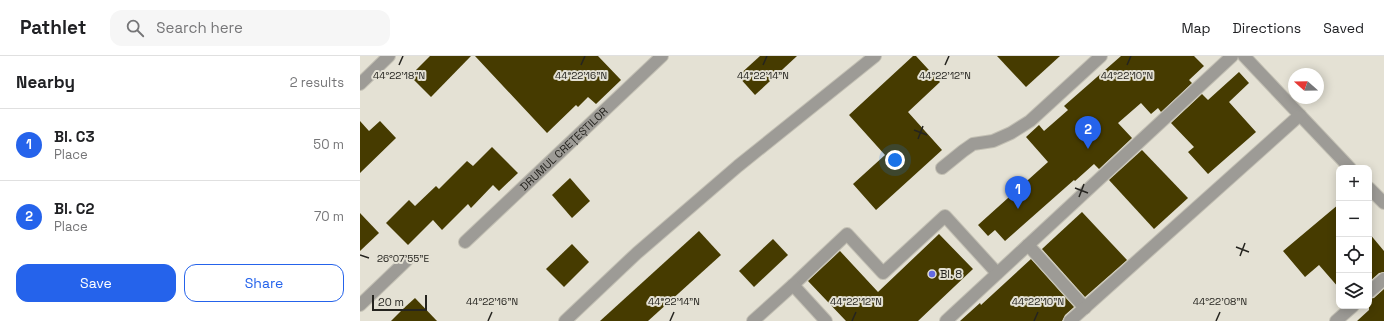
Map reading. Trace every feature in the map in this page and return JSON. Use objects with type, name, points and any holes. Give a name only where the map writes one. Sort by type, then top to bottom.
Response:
[{"type":"street","points":[[360,84],[389,56]]},
{"type":"street","name":"DRUMUL CREȚEȘTILOR","points":[[465,242],[662,56]]},
{"type":"street","points":[[565,321],[637,253],[732,171],[875,56]]},
{"type":"street","points":[[942,168],[974,144],[993,141],[1011,134],[1030,121],[1101,56]]},
{"type":"street","points":[[946,321],[1232,56]]},
{"type":"street","points":[[1244,56],[1347,165]]},
{"type":"street","points":[[1070,321],[1300,115]]},
{"type":"street","points":[[1372,191],[1384,203]]},
{"type":"street","points":[[753,321],[847,234],[883,273],[945,216],[997,273]]},
{"type":"street","points":[[1028,245],[1085,308]]},
{"type":"street","points":[[360,305],[407,260]]},
{"type":"street","points":[[1372,289],[1384,279]]},
{"type":"street","points":[[793,285],[826,321]]},
{"type":"street","points":[[1336,321],[1350,309]]},
{"type":"building","points":[[430,56],[471,56],[431,97],[410,76]]},
{"type":"building","points":[[475,56],[598,56],[621,80],[596,104],[588,97],[578,107],[576,105],[547,133]]},
{"type":"building","points":[[760,56],[797,56],[755,95],[738,76]]},
{"type":"building","points":[[913,56],[916,56],[940,82],[908,112],[942,150],[876,210],[853,184],[885,155],[849,115]]},
{"type":"building","points":[[997,56],[1060,56],[1026,87]]},
{"type":"building","points":[[1121,56],[1194,56],[1204,66],[1189,80],[1192,83],[1161,112],[1158,108],[1151,114],[1141,103],[1118,123],[1132,138],[1099,169],[1094,164],[1005,241],[995,230],[988,236],[978,225],[1048,162],[1026,137],[1039,125],[1044,131],[1068,110],[1064,106]]},
{"type":"building","points":[[1239,72],[1249,83],[1229,102],[1256,132],[1208,174],[1188,152],[1194,147],[1171,123],[1202,94],[1208,100]]},
{"type":"building","points":[[360,121],[369,131],[380,121],[396,138],[360,173]]},
{"type":"building","points":[[492,147],[518,173],[499,191],[493,185],[471,208],[468,204],[442,230],[433,220],[408,245],[386,223],[409,200],[415,206],[436,186],[439,189],[467,161],[473,166]]},
{"type":"building","points":[[1142,150],[1188,198],[1154,229],[1109,180]]},
{"type":"building","points":[[570,178],[590,201],[572,218],[552,195]]},
{"type":"building","points":[[1336,207],[1336,285],[1319,265],[1305,277],[1283,251]]},
{"type":"building","points":[[1082,212],[1127,260],[1085,297],[1042,249]]},
{"type":"building","points":[[360,213],[379,233],[360,251]]},
{"type":"building","points":[[699,231],[721,255],[648,321],[600,321]]},
{"type":"building","name":"Bl. 8","points":[[939,234],[973,269],[918,321],[846,321],[808,281],[840,251],[878,292]]},
{"type":"building","points":[[1372,237],[1384,251],[1384,272],[1379,273],[1372,279]]},
{"type":"building","points":[[773,239],[788,255],[754,287],[739,271]]},
{"type":"building","points":[[572,244],[589,262],[564,287],[546,269]]},
{"type":"building","points":[[1031,259],[1074,307],[1065,315],[1062,321],[960,321],[980,303],[981,305]]},
{"type":"building","points":[[1384,289],[1384,321],[1357,321],[1369,309],[1372,309],[1372,298]]},
{"type":"building","points":[[415,298],[437,321],[391,321],[404,308]]},
{"type":"place","name":"Bl. C2","points":[[1088,149]]},
{"type":"place","name":"Bl. C3","points":[[1018,209]]},
{"type":"place","name":"Bl. 8","points":[[932,274]]}]
